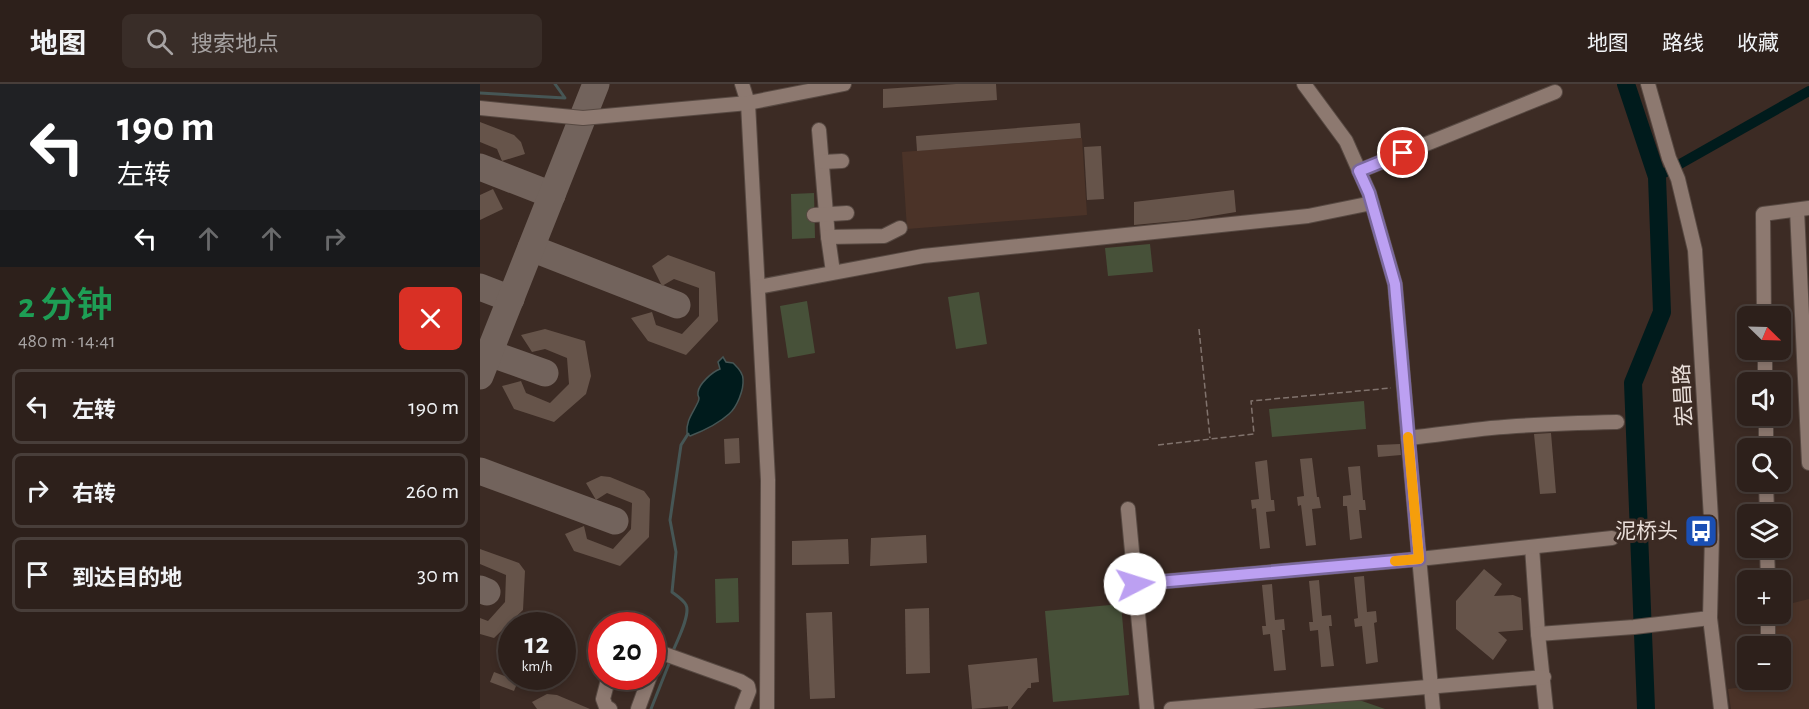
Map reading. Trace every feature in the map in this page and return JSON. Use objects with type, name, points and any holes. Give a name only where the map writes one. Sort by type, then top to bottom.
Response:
[{"type":"street","points":[[742,84],[748,103],[768,480],[767,709]]},
{"type":"street","points":[[480,108],[583,118],[748,103],[844,84]]},
{"type":"street","points":[[1304,84],[1346,141],[1372,204],[1395,284],[1433,709]]},
{"type":"street","name":"宏昌路","points":[[1648,84],[1669,158],[1678,179],[1695,250],[1712,535],[1710,618],[1721,709]]},
{"type":"street","points":[[1359,171],[1555,92]]},
{"type":"street","points":[[819,130],[823,162],[820,214],[828,237],[833,272]]},
{"type":"street","points":[[823,162],[842,161]]},
{"type":"street","points":[[758,287],[922,256],[1308,216],[1372,204]]},
{"type":"street","points":[[1764,306],[1763,214],[1803,209],[1809,463]]},
{"type":"street","points":[[820,214],[847,213]]},
{"type":"street","points":[[828,237],[884,236],[900,228]]},
{"type":"street","points":[[1408,438],[1492,428],[1617,422]]},
{"type":"street","points":[[1128,509],[1147,709]]},
{"type":"street","points":[[1135,584],[1419,559],[1612,538]]},
{"type":"street","points":[[1533,547],[1538,634],[1546,709]]},
{"type":"street","points":[[1538,634],[1668,624],[1710,618]]},
{"type":"street","points":[[666,654],[748,686],[749,691],[742,709]]},
{"type":"street","points":[[1171,709],[1544,677]]},
{"type":"street","points":[[605,690],[603,699],[606,707],[610,709]]},
{"type":"street","points":[[638,709],[645,690]]},
{"type":"path","points":[[1199,329],[1210,439]]},
{"type":"path","points":[[1158,445],[1254,434],[1251,401],[1404,387]]},
{"type":"shaded area","points":[[1082,138],[1087,215],[907,229],[902,152]]},
{"type":"shaded area","points":[[1809,599],[1809,709],[1731,709],[1728,689],[1791,690],[1791,636],[1773,636],[1771,624],[1791,624],[1791,604]]},
{"type":"green space","points":[[814,193],[815,238],[792,239],[791,194]]},
{"type":"green space","points":[[1150,244],[1153,272],[1108,276],[1105,248]]},
{"type":"green space","points":[[979,292],[987,344],[956,349],[948,297]]},
{"type":"green space","points":[[807,301],[815,353],[788,358],[780,306]]},
{"type":"green space","points":[[1364,401],[1366,429],[1272,437],[1269,409]]},
{"type":"green space","points":[[738,578],[739,622],[716,623],[715,579]]},
{"type":"green space","points":[[1121,604],[1129,695],[1053,702],[1045,611]]},
{"type":"green space","points":[[1353,700],[1385,709],[1253,709]]},
{"type":"water","points":[[723,357],[726,362],[733,363],[743,376],[739,398],[735,407],[725,418],[690,436],[687,433],[688,424],[699,400],[699,389],[706,379],[720,369],[718,362]]},
{"type":"building","points":[[996,84],[997,100],[883,108],[883,89]]},
{"type":"building","points":[[480,122],[514,135],[521,142],[525,154],[502,161],[497,149],[480,142]]},
{"type":"building","points":[[1080,123],[1081,138],[917,151],[916,136]]},
{"type":"building","points":[[1101,146],[1104,199],[1087,200],[1084,147]]},
{"type":"building","points":[[493,189],[503,209],[480,220],[480,195]]},
{"type":"building","points":[[1234,190],[1236,212],[1134,225],[1134,202]]},
{"type":"building","points":[[668,255],[715,272],[718,321],[686,355],[648,341],[631,318],[652,312],[656,325],[682,334],[699,316],[699,288],[674,279],[662,286],[652,266]]},
{"type":"building","points":[[545,329],[585,341],[591,376],[586,394],[554,422],[514,409],[502,386],[521,381],[526,393],[550,403],[569,384],[567,358],[545,349],[532,352],[521,335]]},
{"type":"building","points":[[1551,433],[1556,493],[1540,494],[1534,434]]},
{"type":"building","points":[[739,438],[740,463],[725,464],[724,439]]},
{"type":"building","points":[[1400,444],[1401,455],[1378,457],[1377,445]]},
{"type":"building","points":[[1312,458],[1317,497],[1319,497],[1321,508],[1312,509],[1316,545],[1306,546],[1301,505],[1298,506],[1297,497],[1304,496],[1300,459]]},
{"type":"building","points":[[1267,460],[1271,500],[1274,500],[1275,511],[1266,512],[1270,548],[1260,549],[1256,508],[1252,509],[1251,500],[1259,499],[1255,462]]},
{"type":"building","points":[[1360,466],[1366,510],[1359,510],[1362,538],[1350,540],[1347,506],[1343,506],[1343,496],[1351,495],[1348,467]]},
{"type":"building","points":[[601,476],[610,477],[644,491],[650,499],[649,537],[620,566],[574,551],[565,534],[584,526],[587,539],[613,549],[631,529],[632,503],[607,493],[596,500],[586,483]]},
{"type":"building","points":[[926,535],[927,563],[870,566],[871,538]]},
{"type":"building","points":[[848,539],[849,564],[792,565],[792,541]]},
{"type":"building","points":[[480,549],[519,563],[525,571],[523,610],[521,612],[498,612],[498,634],[494,638],[480,634],[480,618],[488,621],[505,602],[506,575],[480,564]]},
{"type":"building","points":[[1484,569],[1502,584],[1494,596],[1513,595],[1521,598],[1523,630],[1498,632],[1507,640],[1493,660],[1456,629],[1456,601]]},
{"type":"building","points":[[1364,576],[1367,612],[1376,611],[1377,622],[1374,623],[1378,662],[1366,664],[1362,626],[1355,627],[1354,619],[1358,618],[1354,577]]},
{"type":"building","points":[[1319,580],[1322,616],[1331,615],[1332,626],[1329,626],[1334,666],[1321,667],[1318,630],[1310,631],[1309,622],[1313,622],[1309,581]]},
{"type":"building","points":[[1272,584],[1275,620],[1284,619],[1285,630],[1282,630],[1286,670],[1274,671],[1270,634],[1263,635],[1262,626],[1266,626],[1262,585]]},
{"type":"building","points":[[929,608],[930,673],[906,674],[905,609]]},
{"type":"building","points":[[832,612],[835,698],[810,699],[806,613]]},
{"type":"building","points":[[1037,658],[1039,682],[1031,683],[1031,688],[1028,688],[1011,709],[1008,709],[1008,706],[972,709],[968,665]]},
{"type":"building","points":[[494,672],[498,674],[498,685],[490,682]]},
{"type":"building","points":[[547,694],[557,695],[590,709],[537,709],[532,702]]},
{"type":"waterway","points":[[480,93],[565,98],[555,84]]},
{"type":"waterway","points":[[1626,84],[1657,177],[1662,312],[1633,383],[1646,709]]},
{"type":"waterway","points":[[1657,177],[1809,91]]},
{"type":"waterway","points":[[673,651],[683,628],[687,609],[684,601],[672,592],[676,552],[670,520],[681,445],[688,434]]},
{"type":"waterway","points":[[651,709],[670,661]]},
{"type":"taxiway","points":[[480,376],[596,84]]},
{"type":"taxiway","points":[[480,167],[552,195]]},
{"type":"taxiway","points":[[531,248],[677,305]]},
{"type":"taxiway","points":[[480,287],[511,299]]},
{"type":"taxiway","points":[[489,353],[545,373]]},
{"type":"taxiway","points":[[480,471],[615,521]]},
{"type":"taxiway","points":[[480,589],[487,592]]},
{"type":"slow traffic","points":[[1395,561],[1419,559],[1408,437]]},
{"type":"place","name":"泥桥头","points":[[1701,531]]},
{"type":"route","points":[[1135,584],[1419,559],[1395,284],[1369,193],[1359,171],[1403,153]]}]
